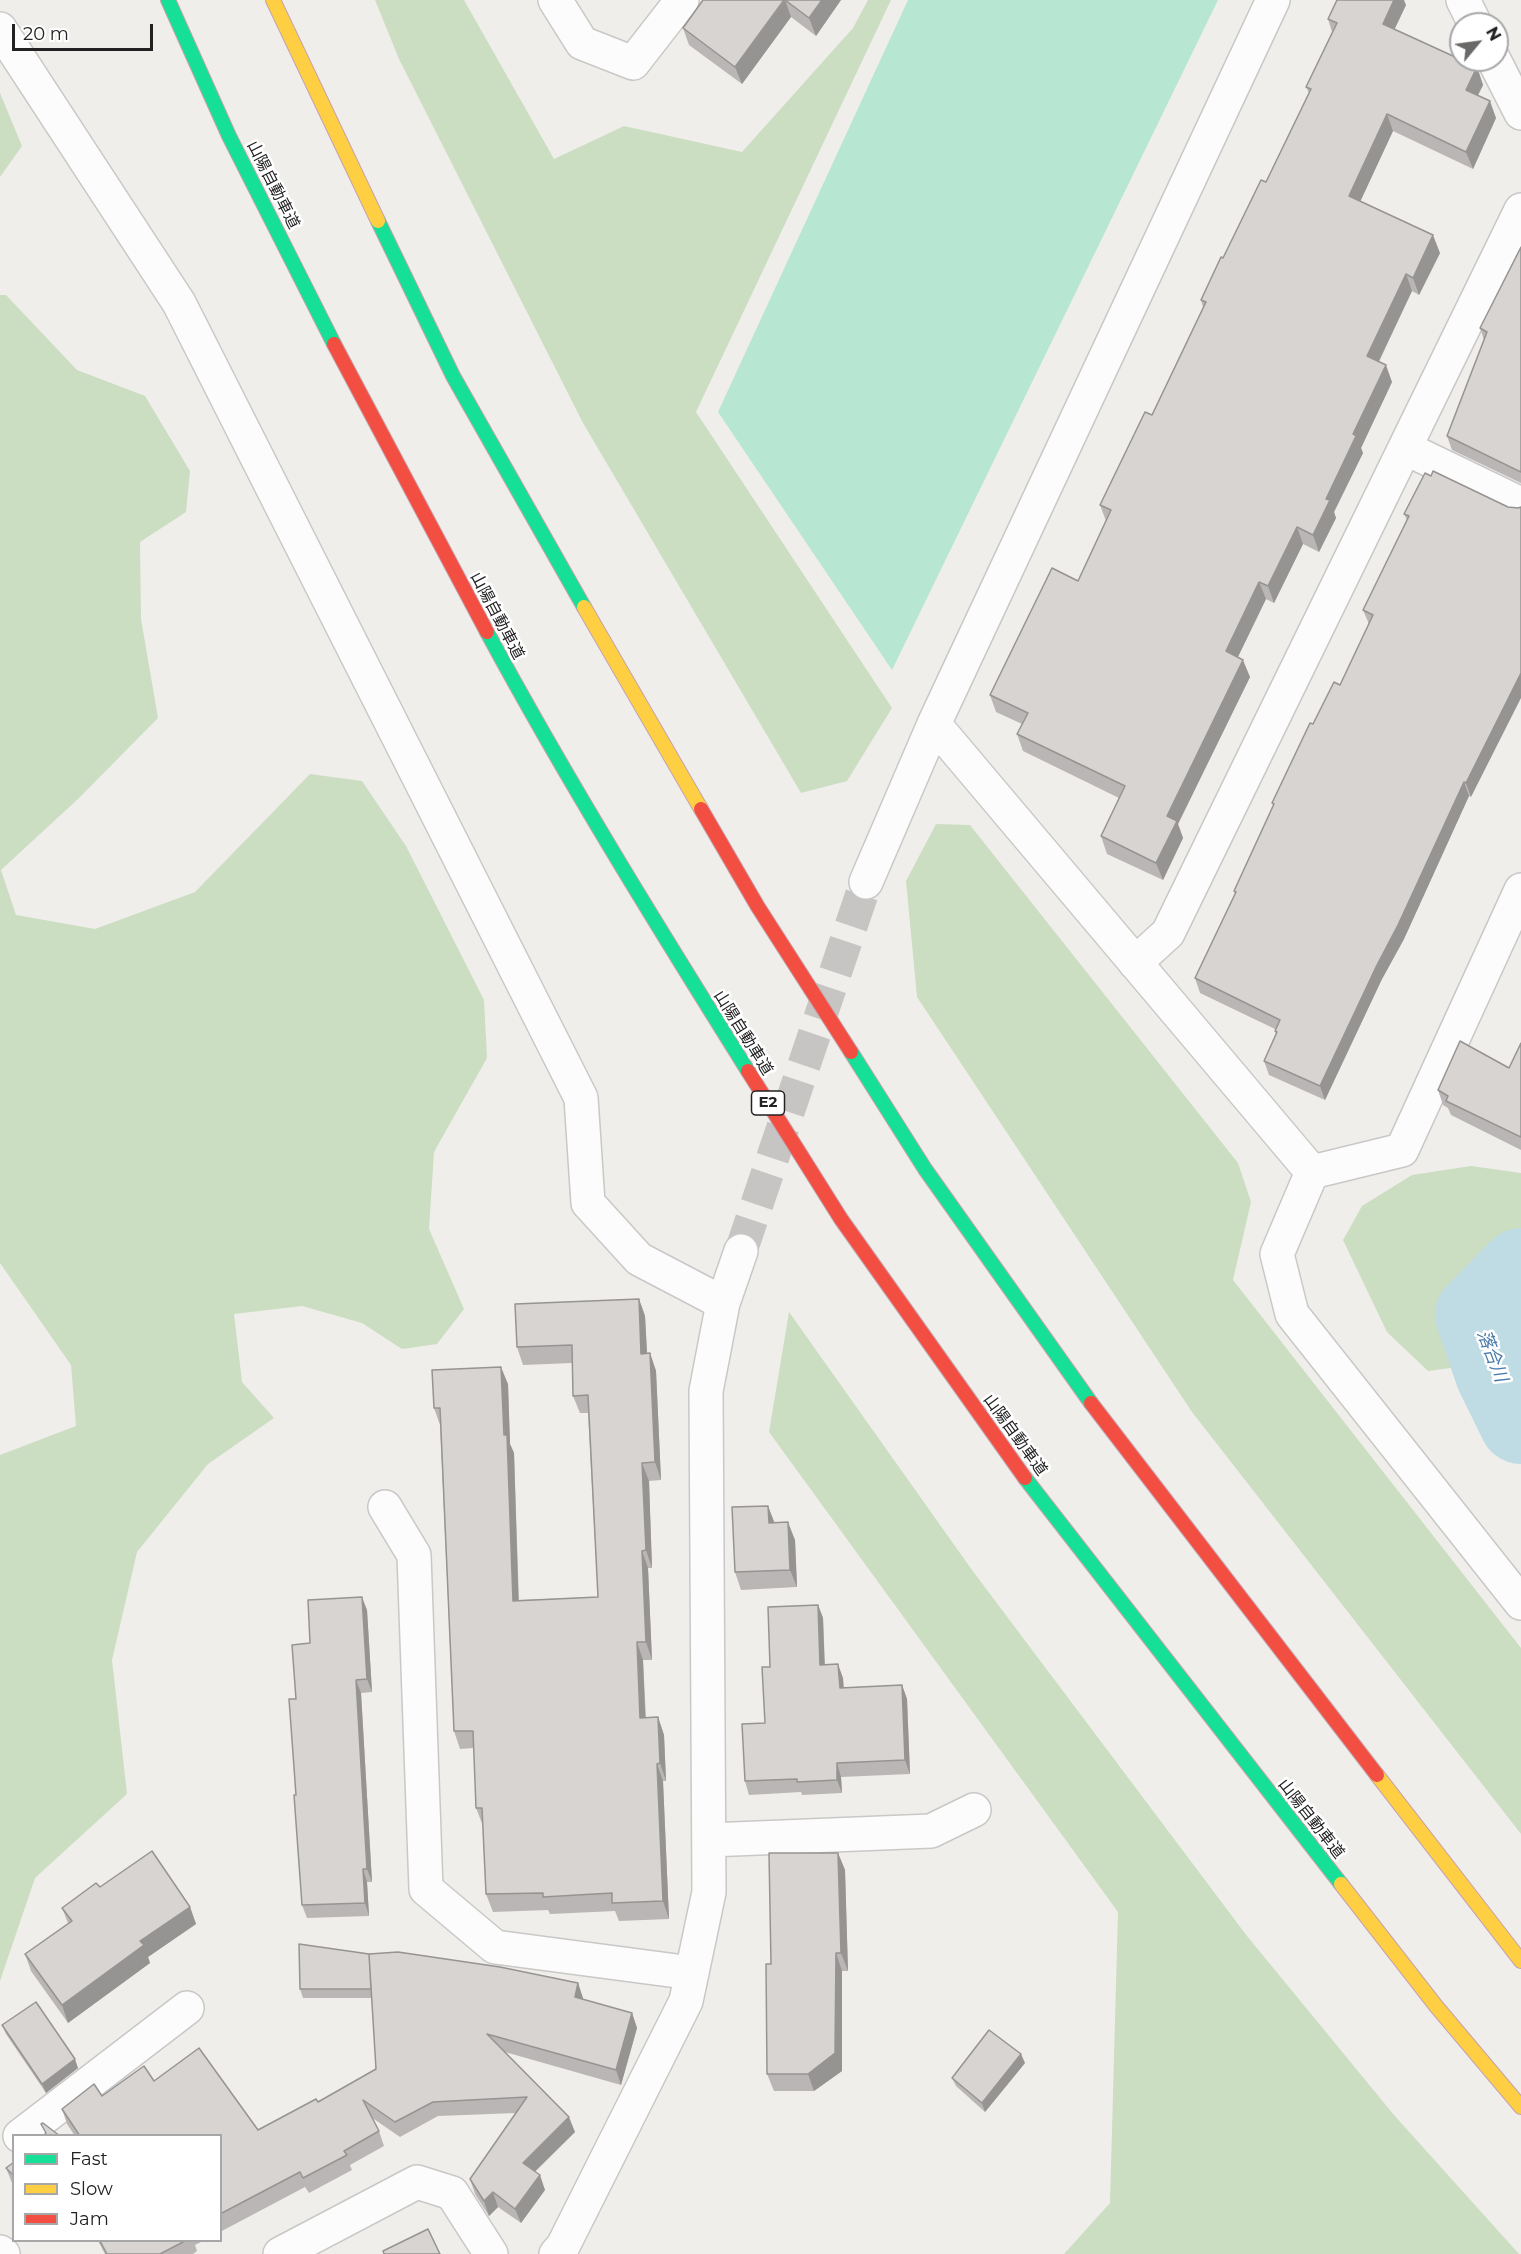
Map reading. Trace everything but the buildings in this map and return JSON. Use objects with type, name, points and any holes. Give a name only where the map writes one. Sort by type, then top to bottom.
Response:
[{"type":"highway","name":"山陽自動車道","points":[[168,0],[229,136],[368,411],[516,685],[675,955],[842,1219],[1023,1476],[1429,1997],[1521,2107]]},
{"type":"highway","points":[[273,0],[453,376],[596,629],[752,897],[925,1169],[1105,1423],[1521,1961]]},
{"type":"street","points":[[555,0],[582,44],[633,63],[682,0]]},
{"type":"street","points":[[866,882],[934,724],[1273,0]]},
{"type":"street","points":[[0,28],[178,303],[581,1098],[588,1203],[639,1259],[723,1303]]},
{"type":"street","points":[[1500,72],[1521,113]]},
{"type":"street","points":[[1135,963],[1168,933],[1521,210]]},
{"type":"street","points":[[1405,448],[1521,502]]},
{"type":"street","points":[[934,724],[1312,1172]]},
{"type":"street","points":[[1312,1172],[1401,1150],[1521,890]]},
{"type":"street","points":[[1312,1172],[1277,1254],[1292,1314],[1521,1604]]},
{"type":"street","points":[[556,2254],[563,2246],[686,2001],[709,1892],[706,1391],[723,1303],[741,1251]]},
{"type":"street","points":[[385,1507],[414,1556],[426,1889],[495,1947],[692,1973]]},
{"type":"street","points":[[709,1840],[931,1831],[974,1810]]},
{"type":"street","points":[[23,2134],[187,2008]]},
{"type":"street","points":[[0,2151],[12,2142]]},
{"type":"street","points":[[280,2254],[417,2182],[452,2193],[491,2254]]},
{"type":"green space","points":[[375,0],[464,0],[554,159],[624,126],[742,152],[853,28],[868,0],[891,0],[696,412],[892,708],[847,781],[801,793],[583,423],[399,59]]},
{"type":"green space","points":[[908,0],[1218,0],[892,670],[718,412]]},
{"type":"green space","points":[[0,93],[22,146],[0,177]]},
{"type":"green space","points":[[0,295],[6,295],[77,370],[145,396],[190,471],[186,512],[140,542],[141,619],[158,718],[78,799],[1,870],[16,915],[95,929],[195,892],[310,774],[362,781],[406,846],[484,1000],[487,1058],[434,1152],[429,1229],[464,1309],[437,1344],[402,1349],[362,1323],[302,1306],[234,1314],[242,1382],[274,1418],[208,1464],[137,1552],[112,1660],[127,1794],[35,1878],[0,1981],[0,1455],[76,1426],[71,1365],[0,1263]]},
{"type":"green space","points":[[936,824],[970,825],[1238,1163],[1251,1202],[1233,1280],[1521,1648],[1521,1834],[1192,1412],[917,997],[906,881]]},
{"type":"green space","points":[[1471,1166],[1521,1173],[1521,1250],[1466,1301],[1473,1365],[1428,1371],[1387,1332],[1343,1240],[1362,1206],[1412,1175]]},
{"type":"green space","points":[[789,1312],[972,1570],[1247,1936],[1394,2115],[1519,2254],[1064,2254],[1110,2203],[1118,1912],[769,1432]]},
{"type":"waterway","name":"落合川","points":[[1521,1270],[1477,1315],[1497,1373],[1521,1422]]},
{"type":"tunnel","points":[[741,1251],[866,882]]},
{"type":"traffic: fast","points":[[168,0],[229,136],[334,344]]},
{"type":"traffic: fast","points":[[378,221],[453,376],[584,607]]},
{"type":"traffic: fast","points":[[487,632],[581,799],[748,1071]]},
{"type":"traffic: fast","points":[[851,1052],[925,1169],[1091,1403]]},
{"type":"traffic: fast","points":[[1025,1478],[1341,1884]]},
{"type":"traffic: slow","points":[[273,0],[378,221]]},
{"type":"traffic: slow","points":[[584,607],[701,809]]},
{"type":"traffic: slow","points":[[1377,1775],[1521,1961]]},
{"type":"traffic: slow","points":[[1341,1884],[1436,2006],[1521,2107]]},
{"type":"traffic: jam","points":[[334,344],[487,632]]},
{"type":"traffic: jam","points":[[701,809],[758,907],[851,1052]]},
{"type":"traffic: jam","points":[[748,1071],[841,1219],[1025,1478]]},
{"type":"traffic: jam","points":[[1091,1403],[1377,1775]]}]
